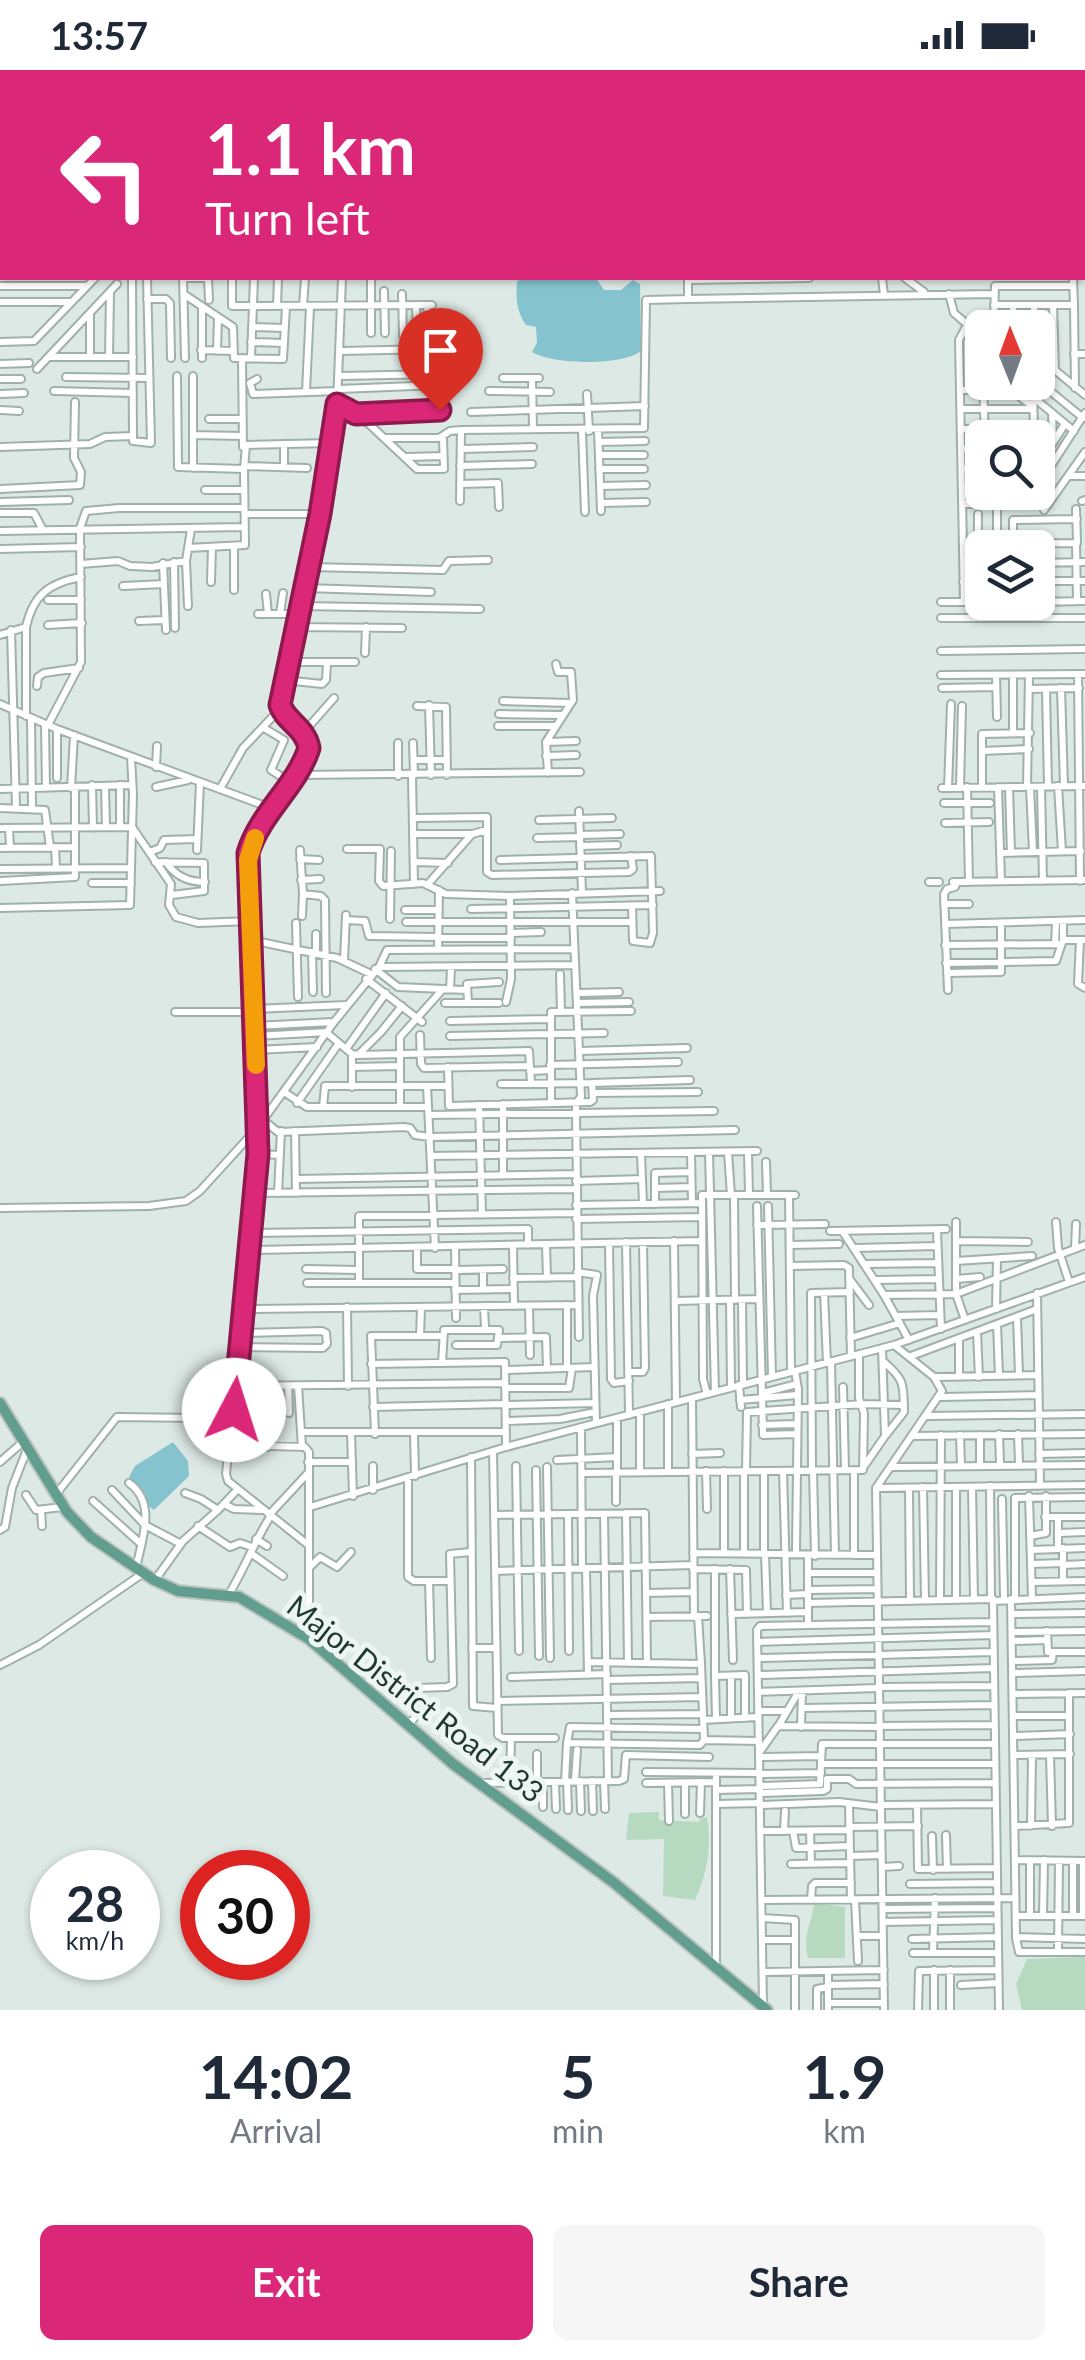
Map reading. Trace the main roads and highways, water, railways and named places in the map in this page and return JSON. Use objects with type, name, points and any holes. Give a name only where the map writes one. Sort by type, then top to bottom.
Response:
[{"type":"main road","name":"Major District Road 133","points":[[0,1403],[64,1507],[85,1532],[154,1580],[180,1591],[230,1594],[265,1610],[309,1639],[476,1783],[613,1882],[765,2008]]},
{"type":"water","points":[[597,280],[604,290],[621,290],[633,280],[640,284],[641,351],[619,359],[588,362],[532,352],[537,343],[536,327],[526,325],[520,314],[517,281]]},
{"type":"water","points":[[173,1442],[188,1461],[189,1476],[154,1510],[129,1477],[135,1466]]}]
